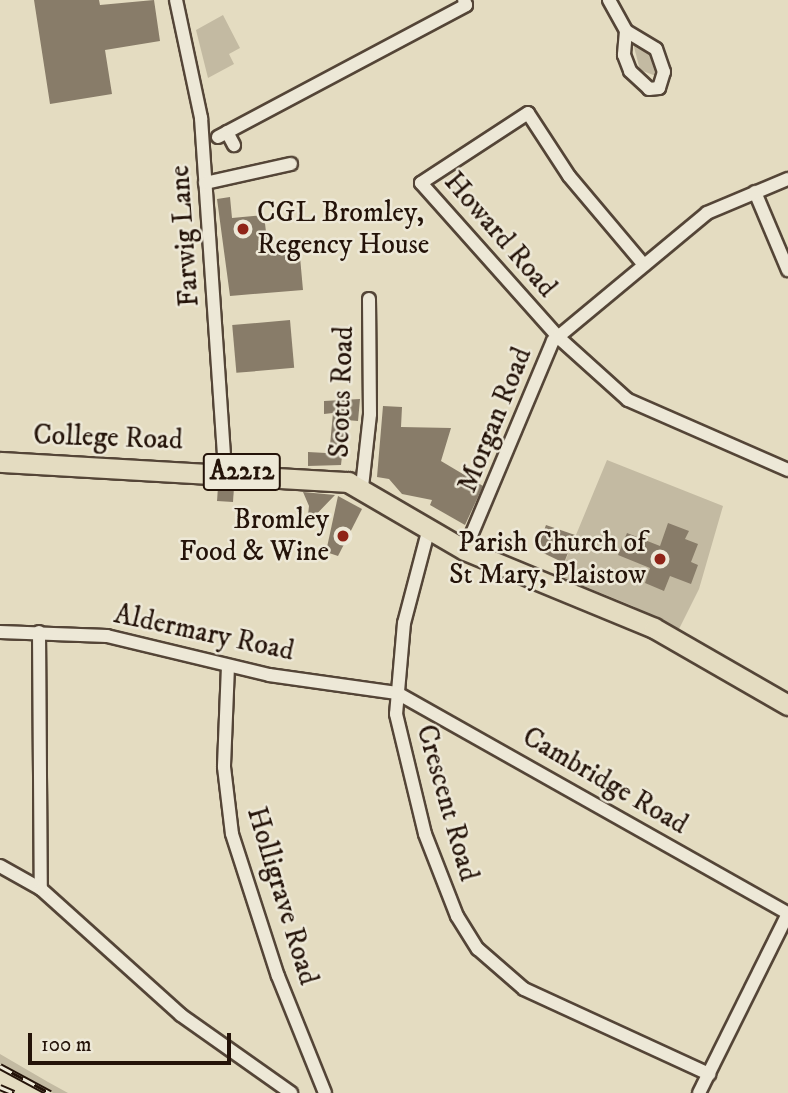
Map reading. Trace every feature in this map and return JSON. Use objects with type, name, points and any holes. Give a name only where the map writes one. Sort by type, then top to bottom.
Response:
[{"type":"main road","name":"College Road","points":[[0,462],[322,476],[362,487],[465,550],[607,605],[788,705]]},
{"type":"street","name":"Farwig Lane","points":[[176,0],[197,81],[225,471]]},
{"type":"street","points":[[609,0],[626,31],[624,55],[631,71],[649,89],[659,88],[664,72],[660,56],[651,42],[626,31]]},
{"type":"street","points":[[234,145],[223,134],[465,3]]},
{"type":"street","name":"Howard Road","points":[[558,337],[421,183],[528,113],[569,176],[644,265]]},
{"type":"street","points":[[205,183],[291,164]]},
{"type":"street","name":"Morgan Road","points":[[465,550],[558,337],[707,214],[788,179]]},
{"type":"street","points":[[755,192],[788,270]]},
{"type":"street","name":"Scotts Road","points":[[362,487],[370,414],[369,299]]},
{"type":"street","points":[[558,337],[628,400],[788,470]]},
{"type":"street","name":"Crescent Road","points":[[429,528],[404,623],[397,693],[401,745],[425,834],[457,916],[478,949],[542,999],[709,1074]]},
{"type":"street","name":"Aldermary Road","points":[[0,632],[119,638],[228,666],[397,693]]},
{"type":"street","points":[[39,632],[41,889]]},
{"type":"street","name":"Holligrave Road","points":[[228,666],[224,767],[232,834],[278,976],[325,1093]]},
{"type":"street","name":"Cambridge Road","points":[[397,693],[788,914]]},
{"type":"street","points":[[0,866],[41,889],[181,1015],[291,1093]]},
{"type":"street","points":[[699,1093],[788,914]]},
{"type":"shaded area","points":[[223,15],[240,48],[229,54],[234,64],[208,78],[196,30]]},
{"type":"shaded area","points":[[633,43],[654,58],[656,76],[640,70]]},
{"type":"shaded area","points":[[607,460],[723,506],[699,589],[678,631],[633,606],[559,576]]},
{"type":"shaded area","points":[[0,1054],[68,1093],[53,1093],[29,1081],[0,1064]]},
{"type":"building","points":[[34,0],[99,0],[100,5],[154,0],[160,41],[105,50],[112,94],[50,104]]},
{"type":"building","points":[[230,197],[232,218],[264,215],[268,249],[299,246],[303,290],[230,296],[217,199]]},
{"type":"building","points":[[290,320],[294,368],[236,373],[232,325]]},
{"type":"building","points":[[360,399],[358,421],[346,420],[341,465],[308,466],[308,452],[326,453],[330,445],[333,413],[324,414],[324,401]]},
{"type":"building","points":[[383,406],[402,407],[401,427],[451,428],[441,461],[483,486],[465,525],[430,505],[432,500],[402,494],[389,479],[377,477]]},
{"type":"building","points":[[218,487],[234,488],[233,502],[217,501]]},
{"type":"building","points":[[303,492],[335,495],[307,524],[309,506]]},
{"type":"building","points":[[338,496],[362,509],[338,556],[326,552]]},
{"type":"building","name":"Parish Church of St Mary, Plaistow","points":[[668,523],[689,531],[685,539],[698,544],[691,562],[698,565],[691,584],[670,576],[664,591],[645,583],[650,568],[618,555],[627,533],[660,546]]},
{"type":"building","points":[[546,525],[575,535],[564,563],[537,550]]},
{"type":"railway","points":[[0,1066],[50,1093]]},
{"type":"railway","points":[[0,1087],[14,1093]]},
{"type":"place","name":"CGL Bromley, Regency House","points":[[243,229]]},
{"type":"place","name":"Bromley Food & Wine","points":[[343,536]]},
{"type":"place","name":"Parish Church of St Mary, Plaistow","points":[[660,559]]}]
